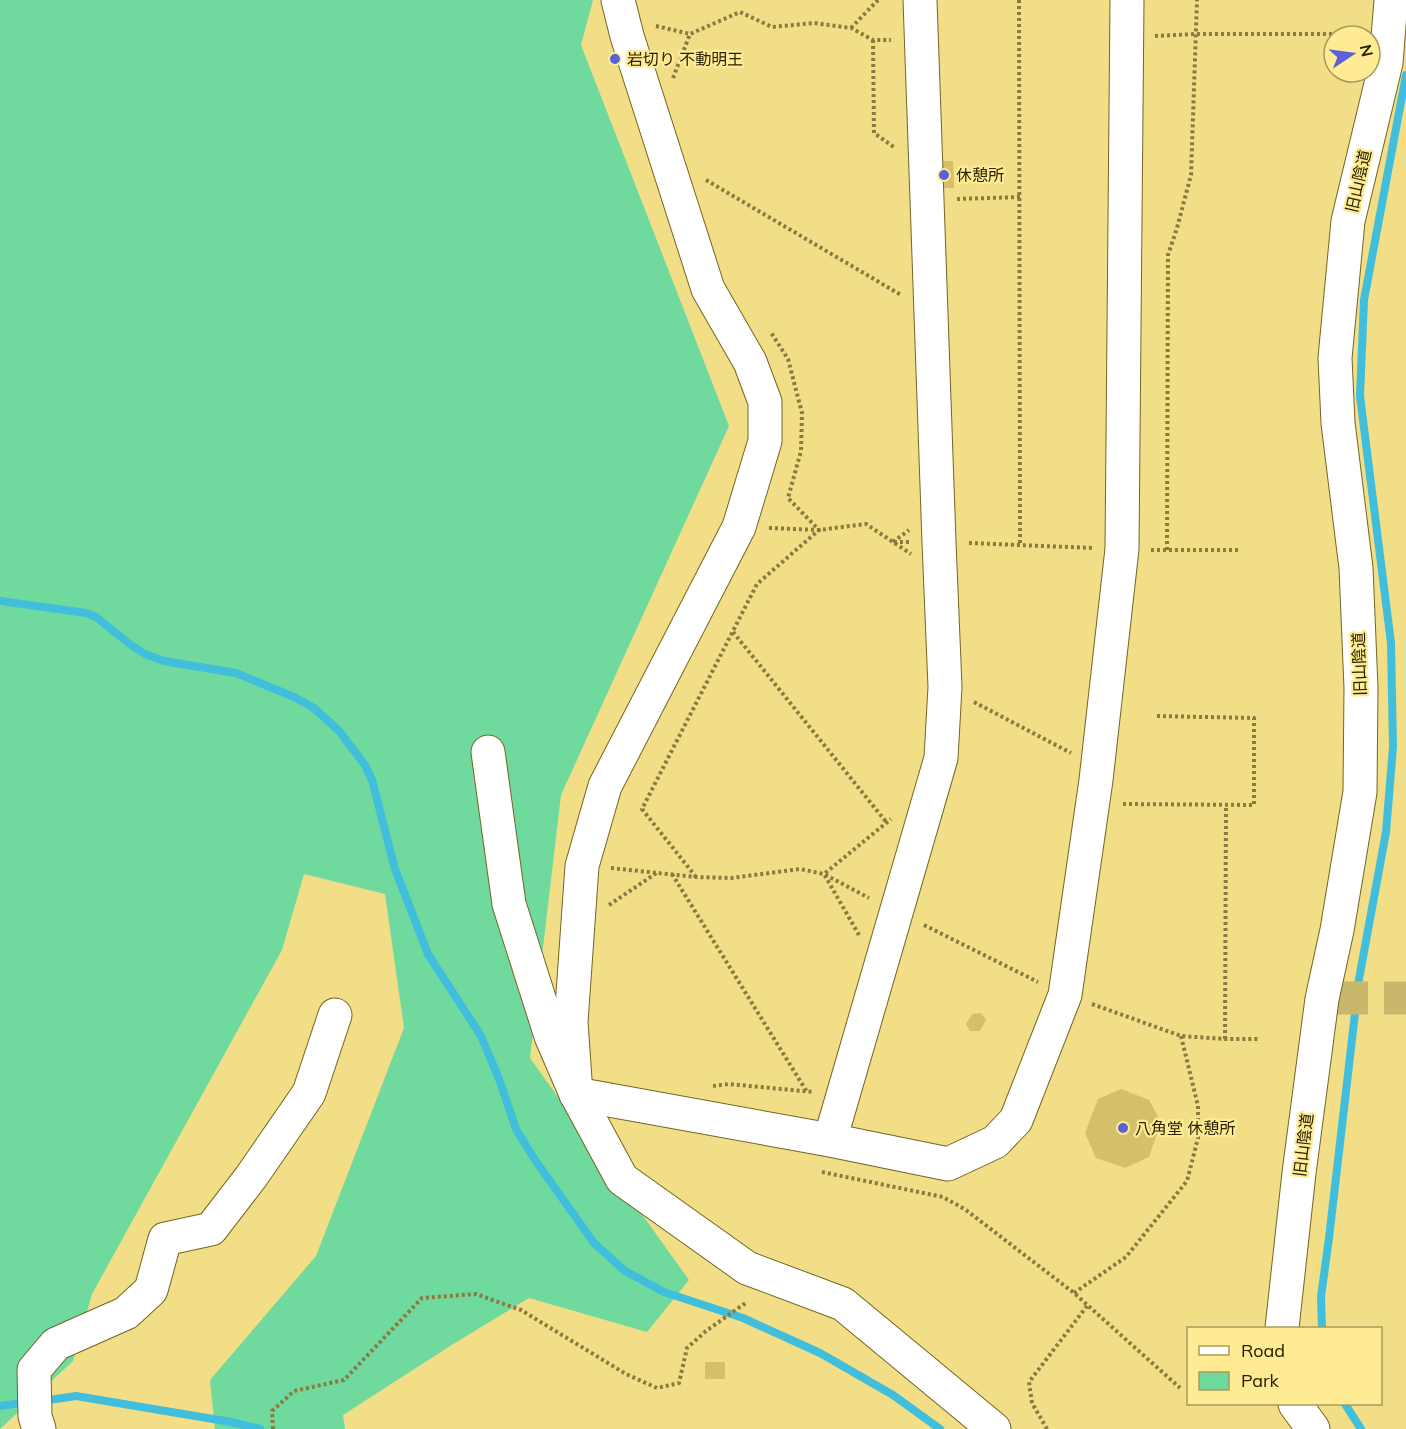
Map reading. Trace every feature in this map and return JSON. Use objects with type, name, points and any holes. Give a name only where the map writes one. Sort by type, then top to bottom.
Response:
[{"type":"street","points":[[576,1094],[571,1022],[582,866],[605,786],[739,527],[765,441],[765,402],[750,362],[708,288],[627,36],[618,0]]},
{"type":"street","points":[[830,1140],[941,758],[945,687],[927,550],[926,200],[920,0]]},
{"type":"street","points":[[576,1094],[948,1164],[995,1142],[1016,1120],[1065,995],[1096,780],[1122,549],[1127,0]]},
{"type":"street","name":"旧山陰道","points":[[1282,1327],[1299,1173],[1329,998],[1337,930],[1360,792],[1361,688],[1356,567],[1338,423],[1335,358],[1348,221],[1386,63],[1391,0]]},
{"type":"street","points":[[488,752],[509,904],[551,1036],[576,1094],[622,1179],[747,1268],[843,1304],[994,1429]]},
{"type":"street","points":[[39,1429],[35,1416],[34,1371],[57,1344],[126,1313],[151,1290],[165,1239],[211,1229],[251,1177],[309,1093],[335,1015]]},
{"type":"street","points":[[1296,1405],[1313,1429]]},
{"type":"path","points":[[851,28],[878,0]]},
{"type":"path","points":[[1019,0],[1020,545]]},
{"type":"path","points":[[1167,550],[1168,255],[1191,175],[1197,0]]},
{"type":"path","points":[[646,24],[690,34]]},
{"type":"path","points":[[1127,38],[1196,34],[1322,34]]},
{"type":"path","points":[[700,176],[908,298]]},
{"type":"path","points":[[926,200],[1020,197]]},
{"type":"path","points":[[739,527],[819,530],[866,524],[893,542],[927,550],[1020,545],[1241,550]]},
{"type":"path","points":[[893,542],[927,550]]},
{"type":"path","points":[[734,632],[887,823]]},
{"type":"path","points":[[945,687],[1071,754]]},
{"type":"path","points":[[1123,804],[1254,805],[1254,718],[1156,716]]},
{"type":"path","points":[[1225,1039],[1226,805]]},
{"type":"path","points":[[824,874],[894,817]]},
{"type":"path","points":[[582,866],[696,877],[732,878],[800,869],[824,874],[1065,995],[1181,1036],[1260,1039]]},
{"type":"path","points":[[603,909],[658,872]]},
{"type":"path","points":[[671,873],[807,1092]]},
{"type":"path","points":[[824,874],[860,936]]},
{"type":"path","points":[[1074,1293],[1126,1257],[1187,1181],[1198,1138],[1198,1106],[1181,1036]]},
{"type":"path","points":[[705,1085],[716,1087],[729,1084],[818,1093]]},
{"type":"path","points":[[818,1171],[943,1197],[966,1210],[1074,1293],[1180,1388]]},
{"type":"path","points":[[273,1429],[272,1411],[286,1398],[294,1391],[344,1380],[422,1298],[476,1294],[520,1310],[626,1374],[657,1388],[679,1383],[687,1348],[706,1331],[746,1302],[755,1303]]},
{"type":"path","points":[[1047,1429],[1032,1402],[1029,1382],[1087,1305]]},
{"type":"green space","points":[[0,0],[593,0],[581,45],[729,426],[561,795],[530,1058],[689,1280],[647,1332],[529,1298],[343,1415],[345,1429],[215,1429],[210,1380],[316,1256],[404,1028],[385,894],[304,874],[282,950],[92,1294],[73,1361],[0,1429]]},
{"type":"building","name":"休憩所","points":[[934,161],[953,161],[954,188],[934,188]]},
{"type":"building","points":[[981,1013],[986,1020],[980,1031],[970,1031],[966,1024],[972,1014]]},
{"type":"building","name":"八角堂 休憩所","points":[[1121,1089],[1149,1100],[1161,1122],[1149,1157],[1125,1168],[1096,1158],[1085,1133],[1098,1099]]},
{"type":"building","points":[[705,1362],[725,1362],[725,1379],[705,1379]]},
{"type":"waterway","points":[[1322,1327],[1321,1297],[1359,979],[1386,832],[1393,747],[1391,643],[1360,396],[1364,300],[1406,75]]},
{"type":"waterway","points":[[0,601],[86,613],[96,617],[145,654],[164,661],[236,673],[294,697],[314,708],[339,731],[365,765],[372,780],[395,869],[428,954],[481,1036],[516,1129],[535,1160],[594,1243],[625,1271],[664,1292],[743,1318],[820,1353],[893,1395],[940,1429]]},
{"type":"waterway","points":[[42,1401],[76,1396],[260,1429]]},
{"type":"waterway","points":[[0,1406],[29,1402]]},
{"type":"waterway","points":[[1346,1405],[1361,1429]]},
{"type":"tunnel","points":[[1335,998],[1406,998]]},
{"type":"place","name":"岩切り 不動明王","points":[[615,59]]},
{"type":"place","name":"休憩所","points":[[944,175]]},
{"type":"place","name":"八角堂 休憩所","points":[[1123,1128]]}]
